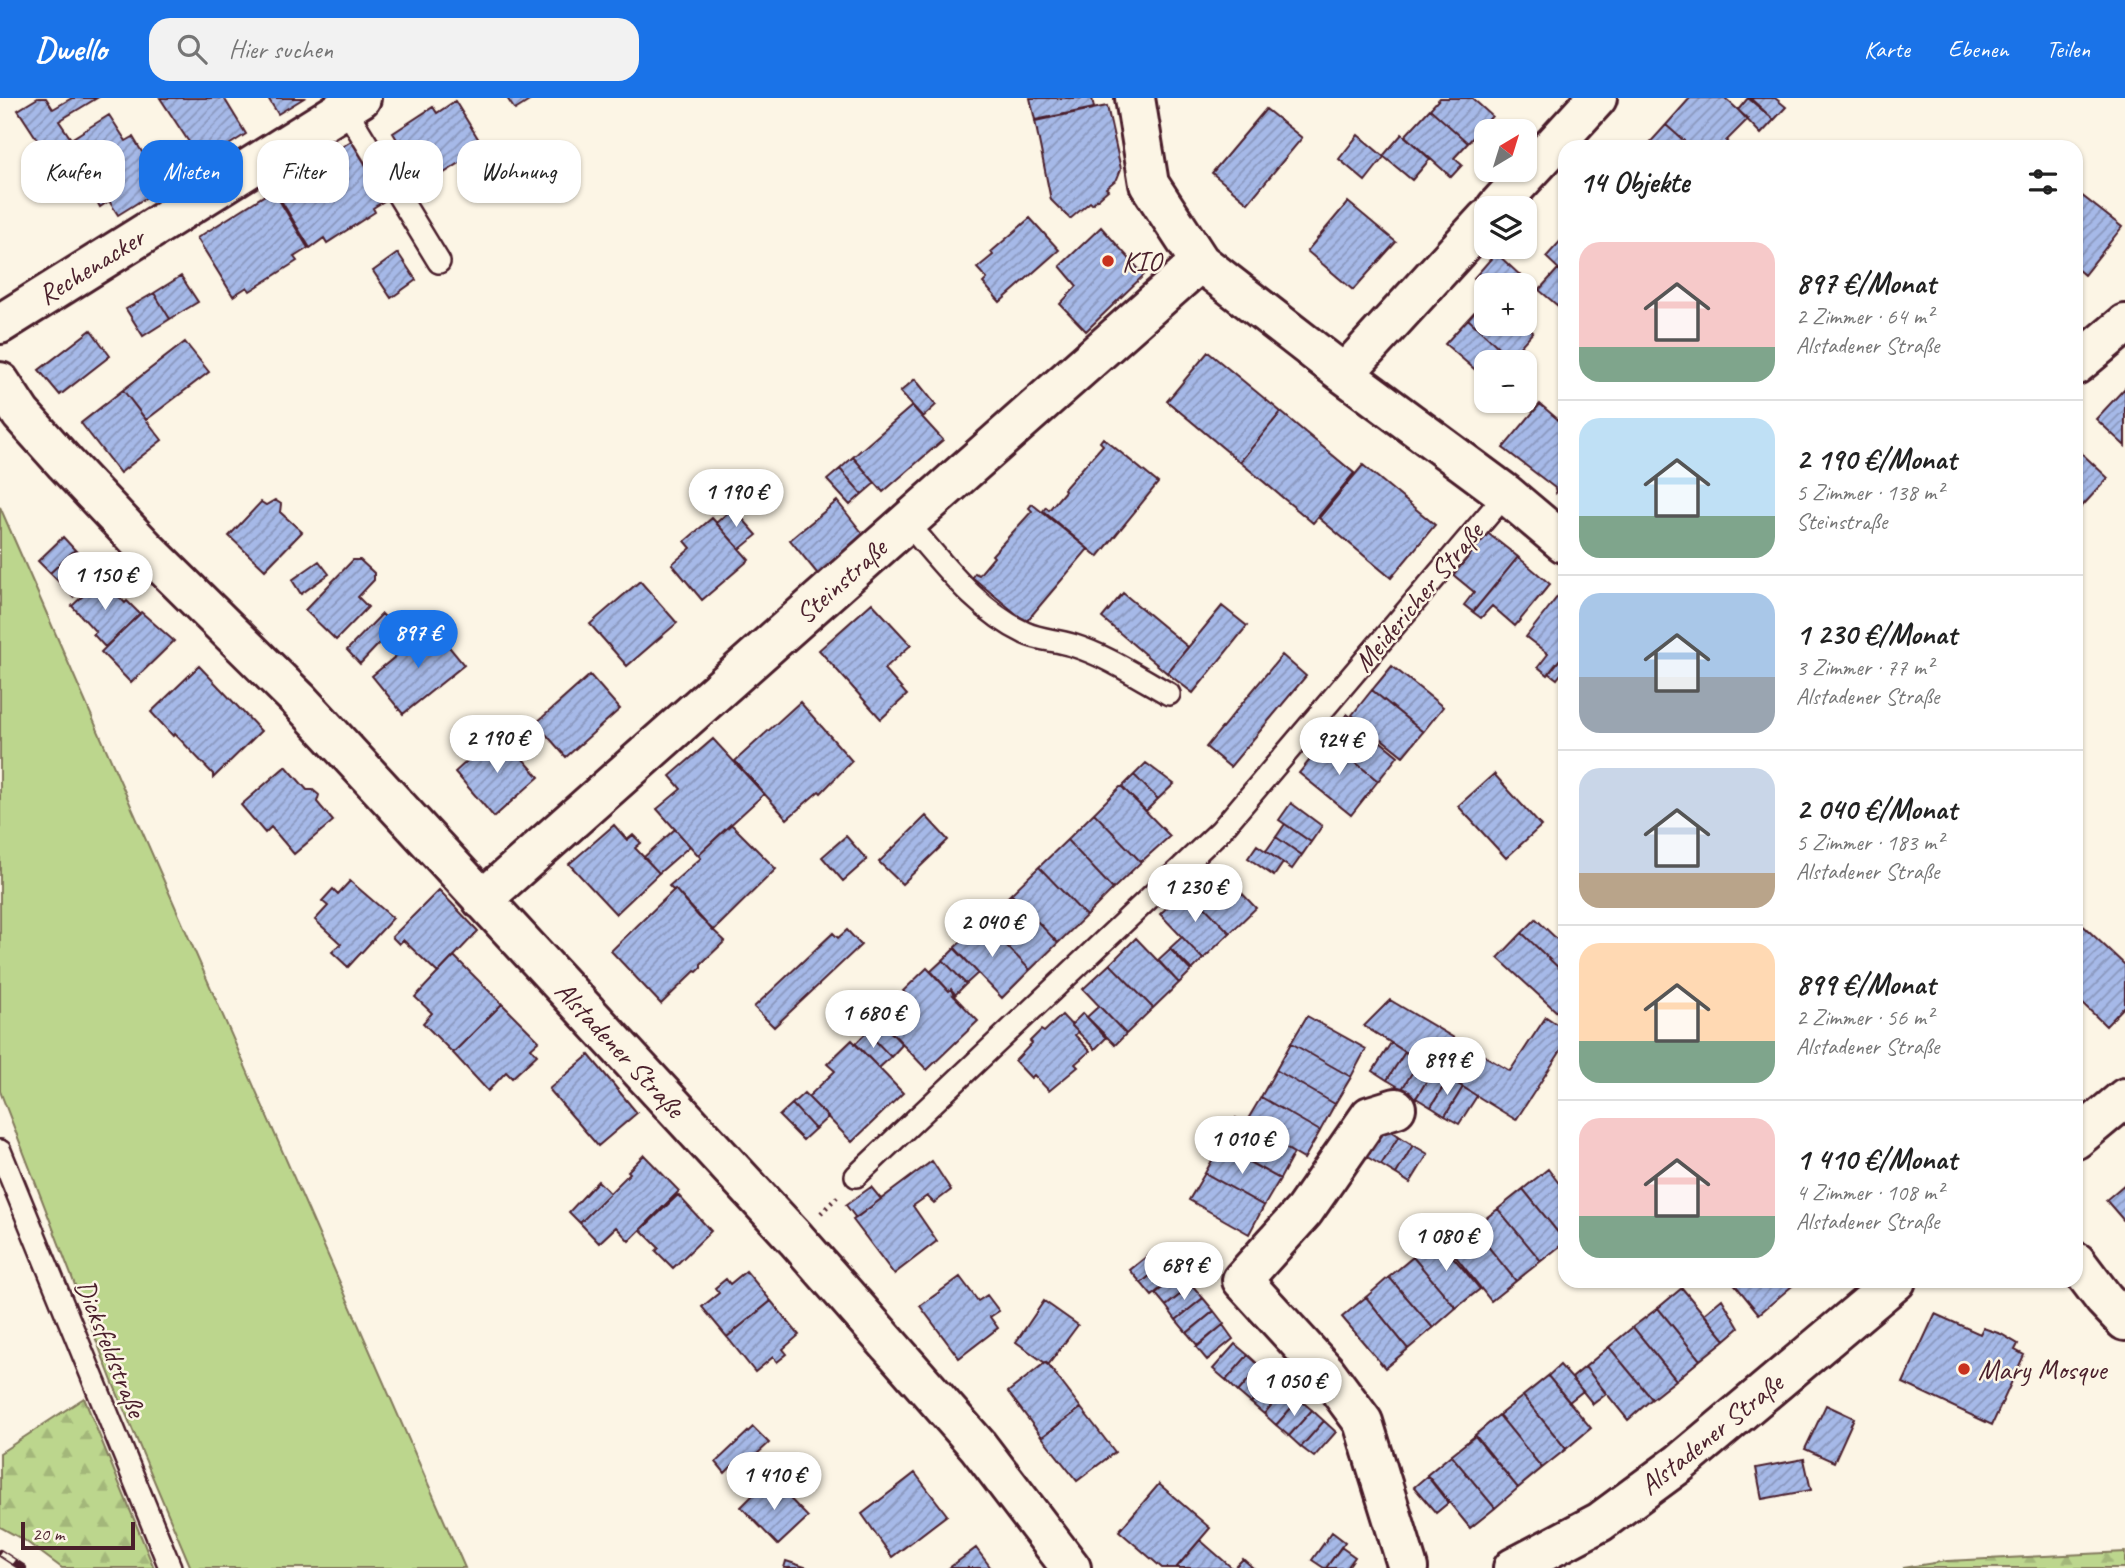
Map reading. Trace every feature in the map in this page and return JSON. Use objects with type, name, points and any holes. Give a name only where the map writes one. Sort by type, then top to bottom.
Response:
[{"type":"street","name":"Meidericher Straße","points":[[1135,98],[1149,184],[1200,262],[1506,494],[1558,538]]},
{"type":"street","points":[[1558,140],[1597,98]]},
{"type":"street","name":"Rechenacker","points":[[0,324],[353,103]]},
{"type":"street","points":[[1507,196],[1558,140]]},
{"type":"street","points":[[1345,374],[1474,232]]},
{"type":"street","name":"Steinstraße","points":[[482,900],[1200,262]]},
{"type":"street","points":[[2083,359],[2125,324]]},
{"type":"street","name":"Alstadener Straße","points":[[0,382],[21,414],[146,549],[299,700],[796,1239],[978,1446],[1071,1568]]},
{"type":"street","points":[[2083,1133],[2125,1098]]},
{"type":"street","points":[[1396,1108],[1370,1116],[1304,1211],[1242,1280],[1326,1372],[1363,1422],[1408,1568]]},
{"type":"street","points":[[2083,1271],[2125,1321]]},
{"type":"street","name":"Alstadener Straße","points":[[1513,1568],[1600,1522],[1681,1463],[1888,1288]]},
{"type":"lane","points":[[353,103],[439,262]]},
{"type":"lane","name":"Meidericher Straße","points":[[856,1176],[1222,830],[1506,494]]},
{"type":"lane","points":[[907,523],[990,611],[1026,634],[1069,644],[1102,656],[1169,694]]},
{"type":"lane","name":"Dicksfeldstraße","points":[[0,1151],[170,1567]]},
{"type":"path","points":[[796,1239],[856,1176]]},
{"type":"green space","points":[[0,507],[465,1568],[191,1568],[112,1381],[0,1091]]},
{"type":"green space","points":[[84,1398],[154,1568],[62,1568],[24,1540],[0,1527],[0,1453]]},
{"type":"green space","points":[[2125,1552],[2125,1568],[1902,1568],[1947,1561]]},
{"type":"building","points":[[38,98],[46,98],[53,109],[72,98],[97,98],[59,121],[69,140],[38,140],[18,110]]},
{"type":"building","points":[[160,98],[224,98],[246,134],[237,140],[188,140]]},
{"type":"building","points":[[268,98],[304,98],[278,114]]},
{"type":"building","points":[[507,98],[534,98],[515,110]]},
{"type":"building","points":[[1030,98],[1092,98],[1094,108],[1035,120]]},
{"type":"building","points":[[1440,98],[1472,98],[1492,116],[1489,119],[1474,119],[1474,136],[1468,143],[1430,109]]},
{"type":"building","points":[[1690,98],[1725,98],[1748,119],[1727,140],[1683,140],[1666,125]]},
{"type":"building","points":[[1748,98],[1774,120],[1761,134],[1738,110]]},
{"type":"building","points":[[1750,98],[1775,98],[1786,107],[1774,120]]},
{"type":"building","points":[[455,101],[479,140],[457,140],[457,165],[443,174],[443,140],[397,140],[393,133],[433,107],[437,113]]},
{"type":"building","points":[[1107,106],[1121,169],[1117,179],[1106,188],[1108,190],[1070,219],[1051,200],[1035,121]]},
{"type":"building","points":[[1266,109],[1302,138],[1248,203],[1212,173]]},
{"type":"building","points":[[1430,109],[1468,143],[1454,158],[1462,165],[1451,177],[1405,136]]},
{"type":"building","points":[[109,115],[126,141],[133,137],[139,147],[139,202],[118,215],[110,203],[125,203],[125,140],[71,139]]},
{"type":"building","points":[[1666,125],[1683,140],[1652,140]]},
{"type":"building","points":[[1402,134],[1430,159],[1412,180],[1383,156]]},
{"type":"building","points":[[1358,135],[1384,157],[1365,181],[1339,159]]},
{"type":"building","points":[[353,140],[363,156],[363,203],[381,203],[373,208],[375,212],[327,243],[324,238],[310,248],[283,203],[349,203],[349,142]]},
{"type":"building","points":[[2083,196],[2122,227],[2083,274]]},
{"type":"building","points":[[257,200],[257,203],[281,203],[308,248],[294,257],[297,261],[250,291],[247,287],[233,296],[197,238]]},
{"type":"building","points":[[1348,202],[1396,242],[1353,290],[1307,251]]},
{"type":"building","points":[[1030,218],[1059,250],[1000,302],[983,283],[987,279],[977,268]]},
{"type":"building","points":[[1101,227],[1144,275],[1086,331],[1060,304],[1077,286],[1060,266]]},
{"type":"building","points":[[1558,244],[1558,268],[1546,257]]},
{"type":"building","points":[[398,253],[416,280],[391,298],[373,271]]},
{"type":"building","points":[[1491,259],[1503,259],[1518,273],[1478,273]]},
{"type":"building","points":[[1558,269],[1558,306],[1539,290]]},
{"type":"building","points":[[181,276],[198,302],[170,319],[154,293]]},
{"type":"building","points":[[154,293],[170,319],[143,336],[126,309]]},
{"type":"building","points":[[1474,312],[1474,325],[1468,319]]},
{"type":"building","points":[[1468,319],[1474,325],[1474,336],[1486,336],[1501,350],[1474,350],[1474,369],[1445,344]]},
{"type":"building","points":[[91,330],[110,356],[60,395],[39,370]]},
{"type":"building","points":[[1486,336],[1529,336],[1517,350],[1501,350]]},
{"type":"building","points":[[185,342],[209,372],[146,420],[123,390]]},
{"type":"building","points":[[1208,352],[1281,412],[1240,462],[1167,401]]},
{"type":"building","points":[[915,379],[936,405],[923,417],[900,392]]},
{"type":"building","points":[[2125,388],[2125,446],[2096,419]]},
{"type":"building","points":[[123,390],[162,440],[120,473],[81,423]]},
{"type":"building","points":[[1540,404],[1558,420],[1556,493],[1555,488],[1503,448],[1532,413],[1537,413]]},
{"type":"building","points":[[912,406],[943,440],[883,492],[853,457]]},
{"type":"building","points":[[1281,412],[1354,473],[1313,523],[1240,462]]},
{"type":"building","points":[[1103,438],[1158,483],[1098,557],[1043,511],[1046,507],[1049,510],[1103,445],[1100,442]]},
{"type":"building","points":[[2083,455],[2108,478],[2083,505]]},
{"type":"building","points":[[853,457],[875,483],[862,494],[840,469]]},
{"type":"building","points":[[1363,465],[1435,525],[1391,578],[1319,518]]},
{"type":"building","points":[[840,469],[862,494],[850,505],[827,480]]},
{"type":"building","points":[[275,500],[281,504],[280,512],[302,532],[265,570],[229,536],[261,502],[266,505]]},
{"type":"building","points":[[837,501],[868,540],[821,578],[790,540]]},
{"type":"building","points":[[1032,504],[1088,549],[1026,622],[972,577],[975,573],[979,575],[994,557],[992,555],[1032,511],[1029,508]]},
{"type":"building","points":[[733,508],[757,535],[740,549],[716,523]]},
{"type":"building","points":[[712,518],[749,560],[702,600],[672,564],[691,548],[685,541]]},
{"type":"building","points":[[1485,531],[1518,557],[1473,612],[1464,605],[1474,592],[1451,573]]},
{"type":"building","points":[[63,537],[75,550],[50,573],[38,561]]},
{"type":"building","points":[[75,550],[86,562],[62,585],[50,573]]},
{"type":"building","points":[[1518,557],[1550,584],[1515,626],[1492,606],[1481,618],[1473,612]]},
{"type":"building","points":[[353,560],[360,560],[374,573],[374,580],[358,597],[368,607],[336,640],[305,610]]},
{"type":"building","points":[[319,561],[329,574],[301,594],[292,580]]},
{"type":"building","points":[[86,562],[98,574],[73,597],[62,585]]},
{"type":"building","points":[[102,578],[125,603],[127,601],[140,614],[105,647],[93,634],[96,632],[72,606]]},
{"type":"building","points":[[640,581],[677,623],[627,666],[590,624]]},
{"type":"building","points":[[1123,593],[1188,647],[1167,673],[1102,618]]},
{"type":"building","points":[[1558,596],[1558,662],[1548,675],[1538,667],[1548,654],[1526,637]]},
{"type":"building","points":[[872,603],[911,645],[884,669],[907,695],[881,719],[819,650]]},
{"type":"building","points":[[1222,606],[1247,626],[1193,693],[1167,673]]},
{"type":"building","points":[[141,612],[174,641],[131,683],[101,652]]},
{"type":"building","points":[[382,614],[395,627],[360,664],[347,650]]},
{"type":"building","points":[[432,626],[464,665],[403,714],[372,676]]},
{"type":"building","points":[[1282,655],[1306,676],[1230,767],[1206,747]]},
{"type":"building","points":[[1558,662],[1557,679],[1549,673]]},
{"type":"building","points":[[199,666],[261,731],[213,778],[213,774],[151,712]]},
{"type":"building","points":[[1392,666],[1443,707],[1423,732],[1372,690]]},
{"type":"building","points":[[590,675],[620,709],[566,757],[536,723]]},
{"type":"building","points":[[1372,690],[1423,732],[1403,756],[1352,715]]},
{"type":"building","points":[[800,702],[852,761],[821,793],[819,791],[787,819],[735,761]]},
{"type":"building","points":[[1347,714],[1398,756],[1378,781],[1327,739]]},
{"type":"building","points":[[499,732],[539,777],[494,817],[455,772]]},
{"type":"building","points":[[713,739],[764,794],[698,855],[657,809],[681,789],[670,776]]},
{"type":"building","points":[[1327,739],[1378,781],[1351,815],[1299,773]]},
{"type":"building","points":[[1146,763],[1174,784],[1158,799],[1134,775]]},
{"type":"building","points":[[286,766],[307,790],[313,790],[319,795],[317,802],[333,821],[294,854],[271,827],[265,833],[241,805]]},
{"type":"building","points":[[1494,774],[1541,826],[1506,858],[1458,806]]},
{"type":"building","points":[[1134,775],[1158,799],[1146,811],[1122,787]]},
{"type":"building","points":[[1120,787],[1170,836],[1141,862],[1094,813]]},
{"type":"building","points":[[1291,803],[1322,826],[1311,842],[1279,820]]},
{"type":"building","points":[[1094,813],[1141,862],[1113,889],[1067,840]]},
{"type":"building","points":[[926,816],[948,840],[902,884],[879,862]]},
{"type":"building","points":[[731,824],[776,869],[713,931],[675,889],[669,886],[701,858],[698,855]]},
{"type":"building","points":[[1285,824],[1311,842],[1302,855],[1276,837]]},
{"type":"building","points":[[614,825],[627,840],[633,835],[641,843],[635,848],[659,873],[616,914],[569,864]]},
{"type":"building","points":[[675,829],[690,846],[659,873],[644,857]]},
{"type":"building","points":[[846,836],[867,860],[843,881],[822,857]]},
{"type":"building","points":[[1276,837],[1302,855],[1292,869],[1266,851]]},
{"type":"building","points":[[1067,840],[1113,889],[1086,916],[1039,867]]},
{"type":"building","points":[[1257,845],[1283,863],[1274,876],[1248,858]]},
{"type":"building","points":[[1213,863],[1256,908],[1230,933],[1187,889]]},
{"type":"building","points":[[1039,867],[1086,916],[1058,943],[1011,894]]},
{"type":"building","points":[[350,881],[393,918],[348,967],[332,952],[341,944],[315,920],[328,906],[322,901],[333,889],[338,894]]},
{"type":"building","points":[[675,889],[699,917],[725,941],[701,964],[697,972],[661,1004],[611,951]]},
{"type":"building","points":[[1187,889],[1230,933],[1203,959],[1160,914]]},
{"type":"building","points":[[439,890],[478,931],[438,973],[403,940],[399,944],[392,937]]},
{"type":"building","points":[[1011,894],[1058,943],[1030,970],[983,921]]},
{"type":"building","points":[[1536,919],[1558,940],[1558,967],[1522,933]]},
{"type":"building","points":[[983,921],[1030,970],[1002,998],[954,948]]},
{"type":"building","points":[[2083,926],[2125,965],[2125,1006],[2106,1026],[2083,1004]]},
{"type":"building","points":[[847,930],[861,945],[774,1027],[754,1007],[833,933],[838,938]]},
{"type":"building","points":[[1522,933],[1558,967],[1557,1012],[1498,958]]},
{"type":"building","points":[[1182,937],[1203,959],[1192,970],[1170,948]]},
{"type":"building","points":[[1136,938],[1179,983],[1153,1008],[1110,964]]},
{"type":"building","points":[[955,948],[978,973],[966,984],[943,960]]},
{"type":"building","points":[[1170,949],[1191,971],[1179,983],[1158,960]]},
{"type":"building","points":[[454,956],[502,1004],[453,1053],[423,1023],[432,1013],[415,997]]},
{"type":"building","points":[[943,960],[966,984],[954,996],[951,989],[949,991],[931,971]]},
{"type":"building","points":[[1110,964],[1153,1008],[1126,1034],[1083,989]]},
{"type":"building","points":[[927,968],[949,991],[951,989],[955,994],[953,995],[978,1021],[927,1070],[883,1024],[910,999],[903,991]]},
{"type":"building","points":[[1390,1000],[1510,1071],[1546,1017],[1558,1025],[1558,1055],[1516,1120],[1364,1026]]},
{"type":"building","points":[[502,1004],[539,1041],[531,1048],[537,1055],[512,1078],[506,1072],[488,1091],[453,1053]]},
{"type":"building","points":[[1099,1006],[1126,1034],[1115,1045],[1087,1017]]},
{"type":"building","points":[[1083,1013],[1106,1038],[1095,1049],[1071,1025]]},
{"type":"building","points":[[1062,1015],[1078,1032],[1075,1035],[1090,1051],[1075,1064],[1078,1067],[1049,1091],[1034,1075],[1031,1078],[1015,1061],[1041,1030],[1044,1032]]},
{"type":"building","points":[[1307,1016],[1366,1049],[1351,1077],[1291,1043]]},
{"type":"building","points":[[880,1020],[903,1044],[891,1057],[867,1032]]},
{"type":"building","points":[[867,1032],[891,1057],[879,1068],[855,1044]]},
{"type":"building","points":[[852,1040],[903,1093],[852,1142],[808,1097],[835,1071],[827,1064]]},
{"type":"building","points":[[1291,1043],[1351,1077],[1335,1104],[1276,1070]]},
{"type":"building","points":[[1391,1043],[1405,1052],[1387,1080],[1373,1071]]},
{"type":"building","points":[[1405,1052],[1420,1060],[1402,1089],[1387,1080]]},
{"type":"building","points":[[589,1055],[637,1113],[598,1146],[549,1089]]},
{"type":"building","points":[[1420,1060],[1434,1069],[1416,1098],[1402,1089]]},
{"type":"building","points":[[1434,1069],[1448,1078],[1431,1107],[1416,1098]]},
{"type":"building","points":[[1276,1070],[1335,1104],[1320,1131],[1261,1097]]},
{"type":"building","points":[[1449,1078],[1463,1087],[1445,1116],[1431,1107]]},
{"type":"building","points":[[1463,1087],[1477,1096],[1459,1124],[1445,1116]]},
{"type":"building","points":[[804,1093],[828,1117],[815,1129],[792,1104]]},
{"type":"building","points":[[1261,1097],[1320,1131],[1304,1159],[1245,1124]]},
{"type":"building","points":[[792,1104],[815,1129],[803,1140],[779,1116]]},
{"type":"building","points":[[1236,1118],[1294,1153],[1280,1179],[1220,1146]]},
{"type":"building","points":[[1385,1127],[1399,1136],[1381,1165],[1367,1157]]},
{"type":"building","points":[[1399,1136],[1413,1145],[1396,1174],[1381,1165]]},
{"type":"building","points":[[1413,1145],[1428,1154],[1410,1183],[1396,1174]]},
{"type":"building","points":[[1220,1146],[1280,1179],[1264,1206],[1205,1173]]},
{"type":"building","points":[[644,1155],[679,1191],[629,1241],[616,1227],[599,1243],[580,1223],[630,1173],[628,1171]]},
{"type":"building","points":[[932,1161],[951,1190],[934,1203],[927,1196],[913,1206],[937,1241],[894,1274],[853,1220]]},
{"type":"building","points":[[1548,1169],[1558,1182],[1558,1233],[1523,1189]]},
{"type":"building","points":[[1205,1173],[1264,1206],[1249,1234],[1189,1200]]},
{"type":"building","points":[[598,1181],[610,1193],[580,1223],[569,1212]]},
{"type":"building","points":[[2125,1184],[2125,1222],[2106,1200]]},
{"type":"building","points":[[871,1187],[881,1199],[856,1218],[846,1205]]},
{"type":"building","points":[[1523,1189],[1558,1233],[1558,1248],[1541,1261],[1498,1209]]},
{"type":"building","points":[[678,1195],[711,1231],[673,1268],[656,1251],[659,1248],[641,1230]]},
{"type":"building","points":[[1498,1209],[1541,1261],[1516,1281],[1473,1228]]},
{"type":"building","points":[[1473,1228],[1516,1281],[1491,1301],[1449,1248]]},
{"type":"building","points":[[1437,1238],[1480,1289],[1456,1308],[1413,1257]]},
{"type":"building","points":[[1156,1249],[1167,1262],[1141,1283],[1130,1270]]},
{"type":"building","points":[[1413,1257],[1456,1308],[1433,1328],[1389,1277]]},
{"type":"building","points":[[1167,1262],[1178,1275],[1152,1296],[1141,1283]]},
{"type":"building","points":[[746,1271],[771,1301],[727,1337],[702,1307],[719,1293],[715,1288],[726,1279],[730,1284]]},
{"type":"building","points":[[1181,1272],[1192,1285],[1166,1306],[1155,1293]]},
{"type":"building","points":[[960,1277],[978,1301],[987,1295],[999,1311],[990,1317],[998,1328],[959,1358],[920,1306]]},
{"type":"building","points":[[1389,1277],[1433,1328],[1408,1349],[1366,1297]]},
{"type":"building","points":[[1192,1285],[1203,1298],[1176,1320],[1166,1306]]},
{"type":"building","points":[[1682,1288],[1725,1340],[1700,1360],[1658,1308]]},
{"type":"building","points":[[1738,1288],[1790,1288],[1759,1314]]},
{"type":"building","points":[[1366,1297],[1408,1349],[1385,1368],[1342,1317]]},
{"type":"building","points":[[1203,1298],[1214,1311],[1187,1333],[1176,1320]]},
{"type":"building","points":[[1722,1299],[1739,1328],[1725,1340],[1704,1314]]},
{"type":"building","points":[[771,1301],[799,1335],[783,1349],[787,1354],[777,1362],[773,1357],[755,1372],[727,1337]]},
{"type":"building","points":[[1044,1301],[1078,1325],[1048,1365],[1016,1342]]},
{"type":"building","points":[[1658,1308],[1700,1360],[1676,1380],[1633,1327]]},
{"type":"building","points":[[1214,1311],[1224,1324],[1198,1346],[1187,1333]]},
{"type":"building","name":"Mary Mosque","points":[[1935,1314],[1980,1334],[1983,1328],[2001,1334],[2018,1344],[2015,1350],[2024,1355],[1992,1425],[1903,1383]]},
{"type":"building","points":[[1223,1325],[1233,1339],[1207,1360],[1196,1347]]},
{"type":"building","points":[[1633,1327],[1676,1380],[1652,1399],[1609,1347]]},
{"type":"building","points":[[1235,1344],[1248,1355],[1226,1380],[1213,1369]]},
{"type":"building","points":[[1609,1347],[1652,1399],[1628,1420],[1585,1367]]},
{"type":"building","points":[[1248,1355],[1260,1366],[1238,1392],[1226,1380]]},
{"type":"building","points":[[1046,1362],[1081,1408],[1042,1437],[1008,1392]]},
{"type":"building","points":[[1560,1365],[1583,1391],[1569,1402],[1548,1376]]},
{"type":"building","points":[[1260,1366],[1273,1377],[1251,1403],[1238,1392]]},
{"type":"building","points":[[1585,1367],[1606,1394],[1593,1404],[1572,1378]]},
{"type":"building","points":[[1548,1376],[1591,1428],[1566,1449],[1523,1396]]},
{"type":"building","points":[[1273,1377],[1286,1388],[1264,1414],[1251,1403]]},
{"type":"building","points":[[1286,1388],[1299,1399],[1276,1425],[1264,1414]]},
{"type":"building","points":[[1523,1396],[1566,1449],[1542,1468],[1499,1415]]},
{"type":"building","points":[[1299,1399],[1312,1410],[1289,1436],[1276,1425]]},
{"type":"building","points":[[1826,1405],[1854,1418],[1834,1462],[1805,1449]]},
{"type":"building","points":[[1081,1408],[1115,1452],[1077,1481],[1042,1437]]},
{"type":"building","points":[[1312,1410],[1324,1421],[1301,1447],[1289,1436]]},
{"type":"building","points":[[1499,1415],[1542,1468],[1518,1488],[1475,1435]]},
{"type":"building","points":[[1324,1421],[1336,1432],[1314,1457],[1301,1447]]},
{"type":"building","points":[[753,1427],[769,1443],[743,1467],[740,1464],[736,1468],[733,1465],[725,1473],[716,1462]]},
{"type":"building","points":[[1475,1436],[1518,1488],[1495,1508],[1451,1455]]},
{"type":"building","points":[[1451,1455],[1495,1508],[1470,1528],[1427,1475]]},
{"type":"building","points":[[1804,1459],[1811,1490],[1762,1499],[1756,1468]]},
{"type":"building","points":[[915,1473],[947,1515],[892,1557],[862,1514]]},
{"type":"building","points":[[1427,1476],[1448,1503],[1436,1513],[1414,1487]]},
{"type":"building","points":[[770,1478],[808,1517],[778,1545],[741,1507]]},
{"type":"building","points":[[1159,1484],[1210,1528],[1176,1568],[1162,1568],[1119,1531]]},
{"type":"building","points":[[1332,1532],[1345,1542],[1324,1568],[1312,1560]]},
{"type":"building","points":[[1200,1540],[1232,1568],[1176,1568]]},
{"type":"building","points":[[1341,1547],[1355,1557],[1347,1568],[1326,1568]]},
{"type":"building","points":[[976,1548],[991,1568],[949,1568]]},
{"type":"building","points":[[1243,1559],[1253,1568],[1234,1568]]},
{"type":"building","points":[[786,1561],[808,1568],[784,1568]]},
{"type":"railway","points":[[0,1553],[23,1568]]},
{"type":"place","name":"KIO","points":[[1108,261]]},
{"type":"place","name":"Mary Mosque","points":[[1964,1369]]}]
